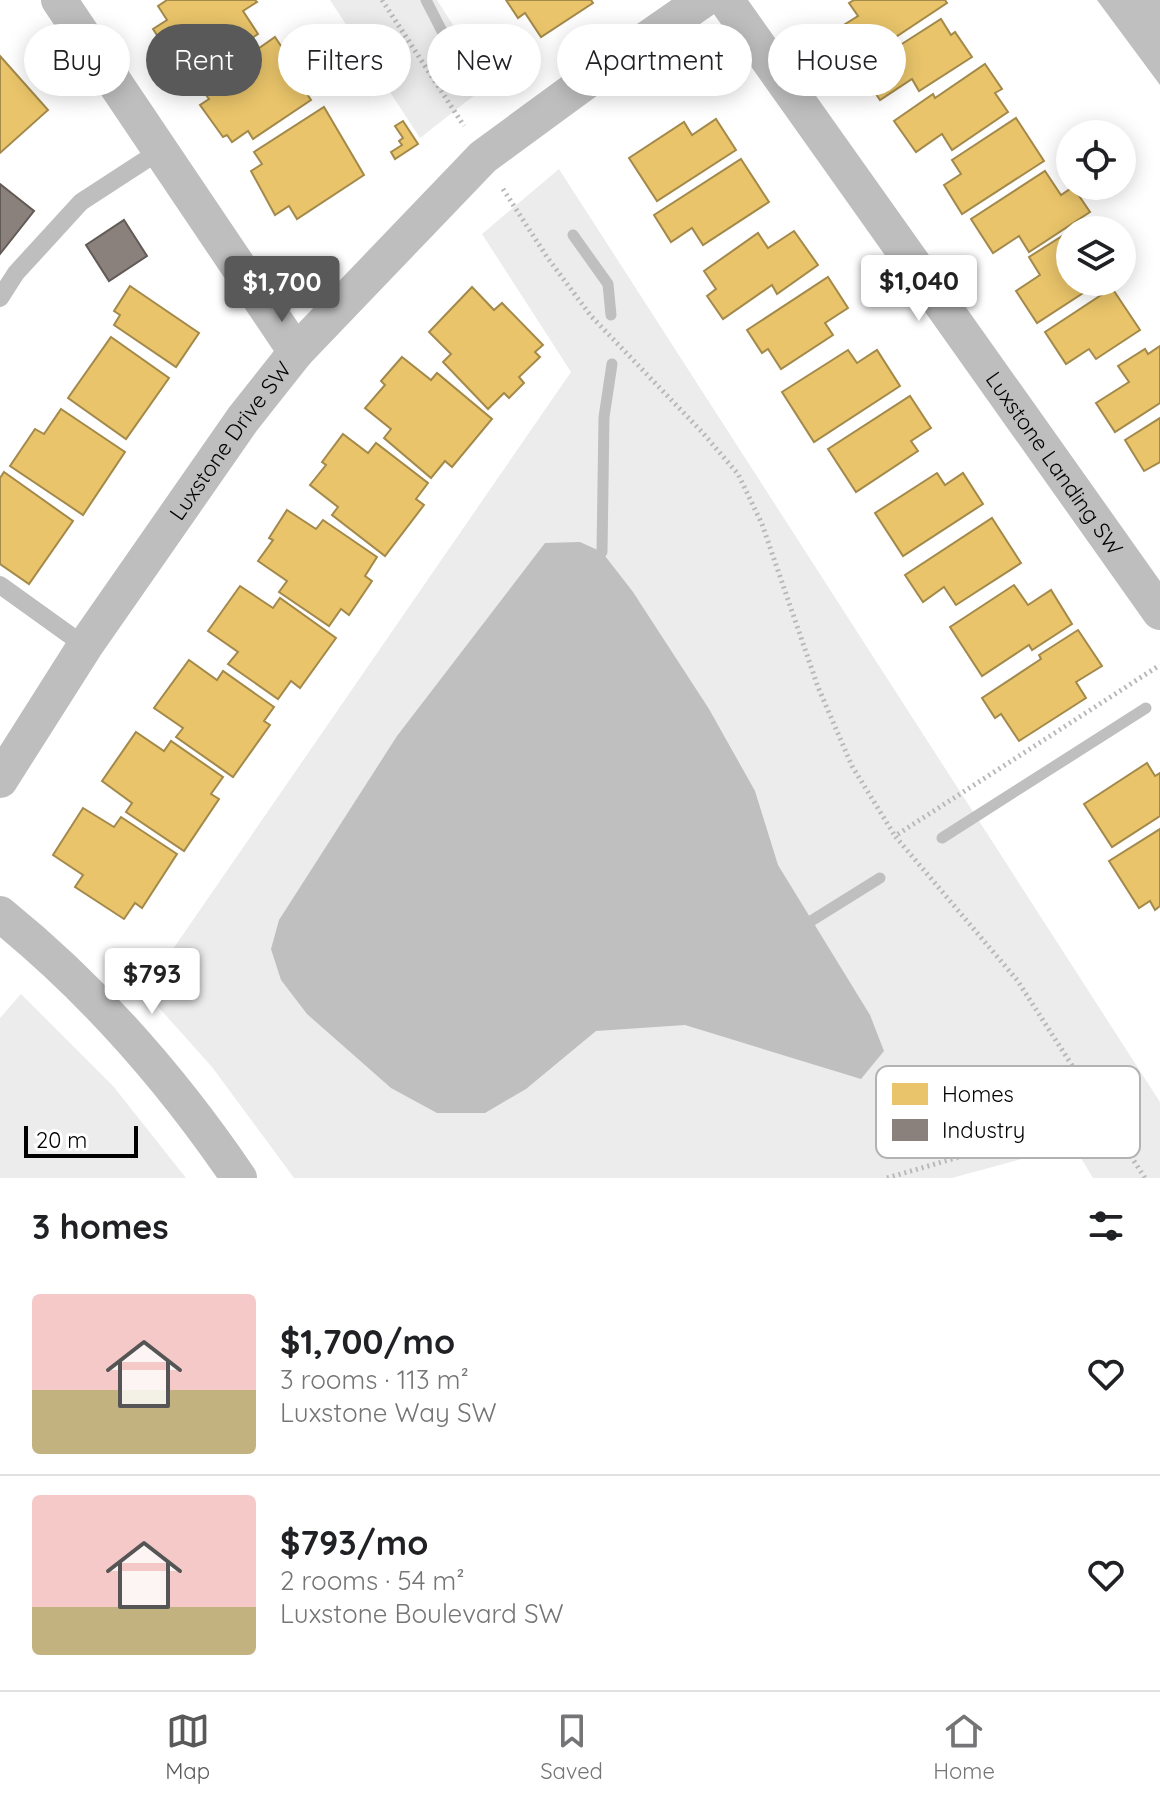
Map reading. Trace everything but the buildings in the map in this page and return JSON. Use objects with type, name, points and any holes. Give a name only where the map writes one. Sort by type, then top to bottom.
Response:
[{"type":"street","points":[[59,0],[296,352]]},
{"type":"street","name":"Luxstone Drive SW","points":[[0,780],[85,646],[243,419],[296,352],[483,157],[703,0]]},
{"type":"street","name":"Luxstone Landing SW","points":[[726,0],[1160,612]]},
{"type":"street","points":[[0,914],[52,957],[127,1034],[203,1126],[239,1178]]},
{"type":"lane","points":[[0,298],[16,273],[81,202],[161,150]]},
{"type":"lane","points":[[0,585],[85,646]]},
{"type":"path","points":[[382,0],[547,257],[591,316],[738,474],[762,524],[818,687],[852,766],[895,836],[1017,980],[1072,1066]]},
{"type":"path","points":[[895,836],[1160,665]]},
{"type":"path","points":[[887,1178],[956,1158]]},
{"type":"path","points":[[1132,1158],[1145,1178]]},
{"type":"shaded area","points":[[330,0],[437,0],[452,24],[427,24],[427,96],[473,96],[420,138],[393,96],[411,96],[411,24],[346,24]]},
{"type":"shaded area","points":[[1097,0],[1160,0],[1160,85]]},
{"type":"shaded area","points":[[559,169],[1137,1066],[876,1066],[876,1158],[1025,1158],[952,1178],[294,1178],[212,1067],[144,991],[571,372],[482,234]]},
{"type":"shaded area","points":[[580,542],[602,552],[633,592],[709,709],[755,791],[778,865],[870,1015],[884,1051],[861,1079],[685,1025],[596,1031],[526,1089],[485,1113],[437,1113],[391,1088],[307,1014],[281,980],[271,949],[279,920],[397,736],[545,543]]},
{"type":"shaded area","points":[[21,994],[113,1086],[186,1178],[0,1178],[0,1018]]},
{"type":"shaded area","points":[[1140,1071],[1160,1102],[1160,1178],[1093,1178],[1081,1158],[1140,1158]]},
{"type":"waterway","points":[[426,0],[438,24]]},
{"type":"waterway","points":[[573,235],[608,284],[611,315]]},
{"type":"waterway","points":[[602,552],[604,417],[612,364]]},
{"type":"waterway","points":[[942,838],[1146,708]]},
{"type":"waterway","points":[[811,921],[880,878]]}]
